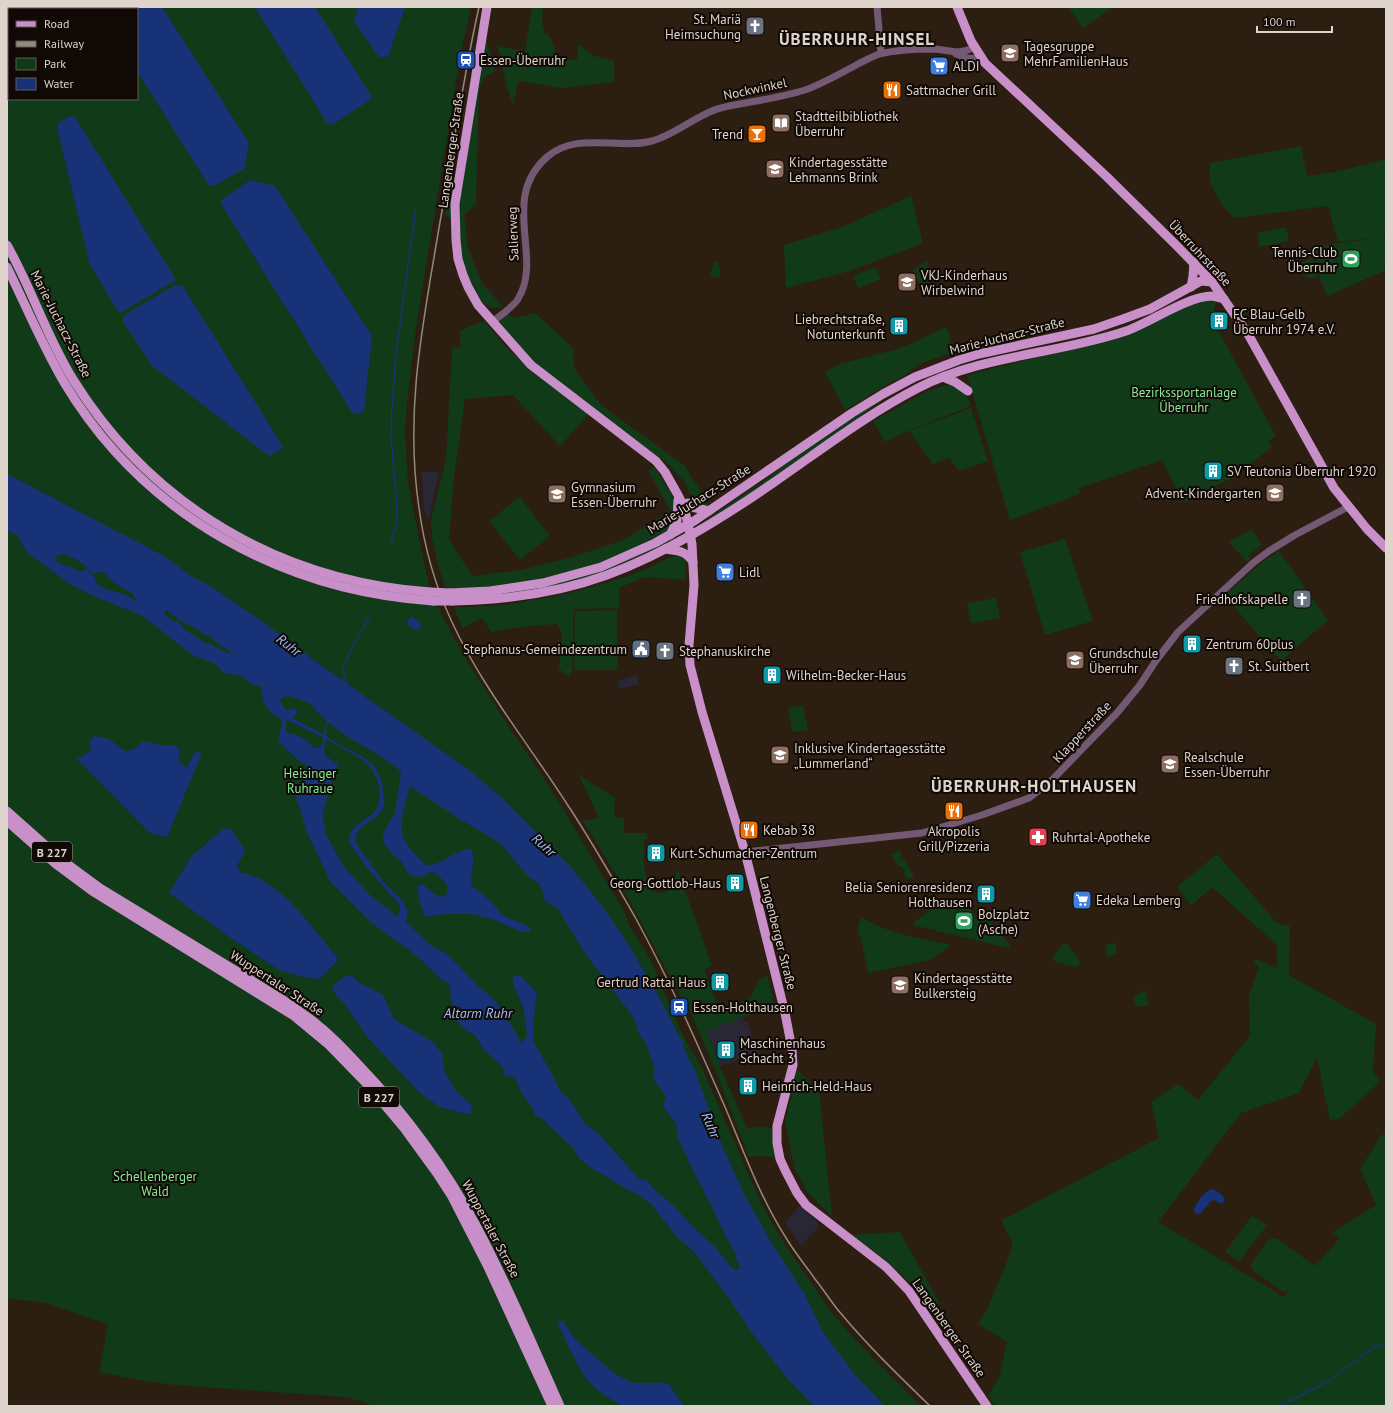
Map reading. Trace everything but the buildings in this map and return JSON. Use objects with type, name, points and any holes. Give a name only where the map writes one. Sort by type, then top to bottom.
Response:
[{"type":"main road","name":"Langenberger Straße","points":[[487,7],[457,186],[454,213],[458,259],[463,275],[478,305],[531,365],[656,461],[678,485],[688,502],[693,533],[698,565],[697,577],[694,585]]},
{"type":"main road","name":"Überruhrstraße","points":[[957,7],[968,36],[974,47],[993,72],[1106,176],[1194,262],[1212,282],[1255,347],[1334,488],[1367,529],[1386,548]]},
{"type":"main road","name":"Marie-Juchacz-Straße","points":[[7,245],[56,350],[77,386],[96,413],[124,447],[142,467],[167,488],[210,521],[277,556],[332,575],[432,596]]},
{"type":"main road","points":[[1191,287],[1194,262]]},
{"type":"main road","name":"Marie-Juchacz-Straße","points":[[7,267],[49,354],[83,410],[116,452],[164,497],[206,528],[252,554],[300,574],[330,584],[394,597],[432,596],[489,600],[562,588],[610,574],[665,549],[716,520],[767,487],[876,411],[920,387],[943,377],[974,367],[1066,347],[1126,330],[1197,299],[1212,296],[1224,299]]},
{"type":"main road","name":"Marie-Juchacz-Straße","points":[[451,597],[543,583],[574,575],[628,556],[670,535],[709,511],[852,413],[915,377],[972,356],[1094,329],[1162,303],[1201,281],[1212,282],[1208,290],[1197,299]]},
{"type":"main road","points":[[943,377],[955,382],[968,391]]},
{"type":"main road","name":"Langenberger Straße","points":[[665,472],[691,522]]},
{"type":"main road","points":[[670,535],[677,521],[678,495]]},
{"type":"main road","points":[[688,502],[692,507],[709,511]]},
{"type":"main road","name":"Langenberger Straße","points":[[693,533],[692,562],[694,585],[689,645],[690,665],[702,712],[744,852],[771,957],[792,1049],[793,1065],[777,1126],[777,1143],[780,1159],[797,1193],[806,1205],[886,1267],[909,1291],[987,1406]]},
{"type":"main road","points":[[665,549],[683,552],[689,556],[692,562]]},
{"type":"main road","name":"Wuppertaler Straße","points":[[7,811],[62,860],[116,898],[282,999],[319,1026],[378,1085],[426,1144],[455,1187],[467,1208],[493,1259],[560,1406]]},
{"type":"main road","name":"Wuppertaler Straße","points":[[7,821],[57,865],[92,891],[294,1016],[329,1045],[367,1084],[404,1128],[451,1195],[488,1267],[552,1406]]},
{"type":"street","points":[[877,7],[881,54]]},
{"type":"street","name":"Nockwinkel","points":[[562,147],[598,142],[637,144],[651,141],[663,137],[713,110],[808,88],[881,54],[921,50],[964,52],[974,47]]},
{"type":"street","name":"Nockwinkel","points":[[953,52],[959,56],[967,58],[982,59]]},
{"type":"street","name":"Salierweg","points":[[492,322],[518,300],[524,286],[526,272],[523,212],[525,194],[538,166],[553,152],[562,147]]},
{"type":"street","name":"Klapperstraße","points":[[744,852],[922,833],[982,815],[1029,798],[1051,781],[1117,713],[1140,686],[1155,662],[1178,632],[1252,563],[1289,539],[1348,507]]},
{"type":"shaded area","points":[[421,472],[439,472],[429,519],[424,510]]},
{"type":"shaded area","points":[[637,675],[639,684],[620,689],[617,681]]},
{"type":"shaded area","points":[[742,1018],[744,1021],[747,1021],[758,1053],[720,1066],[707,1031]]},
{"type":"shaded area","points":[[800,1206],[820,1225],[801,1246],[785,1222]]},
{"type":"green space","points":[[7,7],[471,7],[461,51],[416,328],[407,402],[405,431],[408,482],[429,586],[442,616],[467,661],[562,807],[625,913],[632,930],[654,966],[664,994],[684,1037],[702,1068],[762,1205],[784,1243],[832,1313],[850,1334],[921,1406],[372,1406],[361,1401],[344,1397],[175,1385],[99,1372],[108,1324],[46,1303],[7,1298]]},
{"type":"green space","points":[[532,7],[543,7],[542,23],[545,35],[548,33],[559,59],[577,60],[578,44],[594,56],[614,60],[614,82],[561,88],[518,81],[513,105],[506,85],[501,57],[496,45],[525,52]]},
{"type":"green space","points":[[1068,7],[1113,7],[1083,28]]},
{"type":"green space","points":[[485,36],[495,71],[483,78],[479,91],[476,204],[464,215],[468,248],[482,283],[503,307],[492,308],[483,303],[466,276],[459,242],[458,194]]},
{"type":"green space","points":[[1301,146],[1307,176],[1336,172],[1386,159],[1386,237],[1338,242],[1328,206],[1234,218],[1221,204],[1210,182],[1210,163]]},
{"type":"green space","points":[[457,176],[453,220],[445,216],[450,189]]},
{"type":"green space","points":[[911,196],[923,243],[850,271],[786,288],[784,245],[842,227]]},
{"type":"green space","points":[[1286,227],[1289,241],[1260,247],[1257,233]]},
{"type":"green space","name":"Tennis-Club Überruhr","points":[[1386,238],[1386,270],[1327,296],[1311,247]]},
{"type":"green space","points":[[1310,259],[1314,260],[1319,274],[1312,279],[1306,277],[1302,263]]},
{"type":"green space","points":[[927,261],[932,280],[930,283],[921,287],[913,270]]},
{"type":"green space","points":[[714,262],[719,263],[719,270],[721,271],[719,278],[710,275]]},
{"type":"green space","points":[[875,267],[881,279],[858,288],[853,276]]},
{"type":"green space","name":"Bezirkssportanlage Überruhr","points":[[1209,299],[1216,302],[1212,319],[1276,436],[1269,440],[1272,447],[1231,478],[1186,502],[1183,501],[1162,460],[1079,488],[1080,494],[1010,520],[967,375],[1079,347]]},
{"type":"green space","points":[[507,312],[513,318],[535,313],[573,348],[574,368],[601,405],[685,466],[709,505],[704,507],[695,503],[684,481],[665,461],[558,383],[516,347],[499,323]]},
{"type":"green space","points":[[484,321],[505,346],[532,371],[589,414],[560,446],[513,395],[465,399],[454,477],[449,539],[472,576],[521,570],[569,558],[621,541],[671,511],[648,471],[654,467],[671,493],[675,505],[675,513],[670,529],[645,542],[638,550],[588,570],[515,586],[446,590],[432,538],[431,521],[446,459],[452,348],[461,347],[459,331]]},
{"type":"green space","points":[[947,327],[954,352],[919,364],[904,376],[845,410],[825,372],[840,364],[901,348]]},
{"type":"green space","points":[[961,381],[971,406],[905,432],[885,442],[873,421],[929,390]]},
{"type":"green space","points":[[897,390],[771,480],[706,523],[704,521],[768,478],[797,455],[840,425]]},
{"type":"green space","points":[[971,408],[988,461],[959,471],[949,458],[933,464],[909,431]]},
{"type":"green space","points":[[520,497],[550,536],[520,560],[489,521]]},
{"type":"green space","points":[[1252,529],[1262,545],[1249,555],[1250,559],[1247,562],[1229,542]]},
{"type":"green space","points":[[680,532],[680,535],[667,543],[610,570],[567,584],[492,596],[565,580]]},
{"type":"green space","points":[[1065,539],[1093,621],[1045,635],[1020,552]]},
{"type":"green space","points":[[1279,551],[1328,620],[1281,661],[1224,595],[1264,561]]},
{"type":"green space","points":[[675,556],[685,558],[685,580],[645,577],[619,588],[619,608],[574,609],[572,671],[569,677],[559,669],[562,633],[557,624],[519,627],[491,632],[482,618],[462,628],[454,607],[512,604],[570,593],[629,576]]},
{"type":"green space","points":[[996,598],[1000,618],[974,623],[970,621],[967,603]]},
{"type":"green space","points":[[617,610],[618,670],[574,670],[575,611]]},
{"type":"green space","points":[[803,706],[808,730],[792,732],[788,708]]},
{"type":"green space","points":[[577,771],[582,777],[615,798],[614,817],[624,818],[624,833],[647,833],[647,839],[644,839],[645,870],[649,886],[654,891],[661,893],[671,889],[675,884],[676,871],[678,870],[712,966],[704,969],[719,1010],[745,1001],[751,996],[758,981],[767,975],[774,1004],[707,1031],[747,1129],[758,1126],[775,1129],[780,1159],[763,1156],[749,1157],[715,1069],[689,1009],[684,1006],[679,991],[615,873],[583,821],[599,818]]},
{"type":"green space","points":[[899,850],[902,855],[900,856],[902,860],[904,859],[914,876],[907,880],[902,866],[899,867],[891,855]]},
{"type":"green space","points":[[1217,854],[1277,923],[1290,926],[1289,975],[1376,1024],[1373,1071],[1380,1082],[1339,1119],[1330,1120],[1317,1057],[1299,1093],[1241,1113],[1158,1222],[1284,1297],[1289,1290],[1283,1292],[1252,1270],[1251,1264],[1269,1239],[1276,1238],[1315,1266],[1339,1239],[1333,1232],[1376,1205],[1360,1169],[1381,1136],[1386,1132],[1386,1406],[995,1406],[988,1396],[1000,1375],[1007,1342],[978,1324],[988,1308],[1012,1247],[1012,1240],[1006,1232],[1002,1220],[1159,1138],[1151,1102],[1178,1084],[1198,1100],[1250,1036],[1249,995],[1259,967],[1254,963],[1255,959],[1277,968],[1277,945],[1212,887],[1191,906],[1177,887]]},
{"type":"green space","points":[[946,898],[957,911],[966,904],[979,921],[983,918],[985,920],[988,919],[1010,945],[1008,948],[913,925],[913,923]]},
{"type":"green space","points":[[862,917],[882,928],[916,938],[951,945],[931,960],[868,973],[861,938],[858,931]]},
{"type":"green space","points":[[1063,943],[1067,944],[1080,961],[1079,965],[1076,967],[1055,962],[1053,957]]},
{"type":"green space","points":[[1115,943],[1117,954],[1107,957],[1106,944]]},
{"type":"green space","points":[[1145,989],[1148,1005],[1137,1007],[1133,998]]},
{"type":"green space","points":[[797,1070],[819,1091],[832,1216],[808,1193],[795,1169],[785,1124]]},
{"type":"green space","points":[[1252,1216],[1267,1225],[1239,1262],[1225,1252]]},
{"type":"green space","points":[[900,1232],[940,1304],[929,1311],[914,1286],[887,1261],[851,1235]]},
{"type":"water","points":[[162,7],[249,143],[244,169],[215,185],[209,186],[138,73],[138,8],[98,8]]},
{"type":"water","points":[[255,7],[315,7],[372,97],[370,100],[332,125],[327,123]]},
{"type":"water","points":[[358,7],[405,7],[388,57],[379,57],[354,21]]},
{"type":"water","points":[[70,116],[75,117],[176,280],[122,312],[118,311],[90,265],[57,127],[58,123]]},
{"type":"water","points":[[250,180],[275,186],[372,336],[364,410],[361,413],[353,414],[221,204],[221,200]]},
{"type":"water","points":[[175,285],[182,285],[282,445],[282,449],[269,456],[153,367],[123,322],[123,316]]},
{"type":"water","points":[[7,474],[164,556],[193,577],[210,586],[266,624],[315,661],[469,770],[502,798],[569,865],[608,914],[628,944],[656,991],[680,1038],[684,1042],[683,1047],[695,1071],[723,1148],[746,1198],[773,1245],[805,1295],[823,1332],[855,1375],[885,1406],[814,1406],[786,1377],[755,1337],[726,1294],[694,1252],[676,1236],[652,1205],[639,1195],[593,1169],[579,1158],[574,1149],[543,1119],[535,1115],[530,1104],[521,1092],[516,1080],[512,1076],[508,1077],[504,1074],[503,1067],[484,1050],[474,1034],[467,1031],[457,1021],[451,999],[450,988],[447,981],[444,982],[417,956],[372,923],[330,881],[306,830],[295,796],[309,771],[305,764],[299,761],[278,741],[282,721],[269,710],[265,704],[261,686],[254,685],[241,676],[224,673],[214,663],[194,656],[141,615],[98,598],[70,584],[28,553],[21,543],[18,535],[7,531]],"holes":[[[62,554],[66,555],[79,561],[93,573],[103,572],[116,584],[133,594],[136,600],[134,601],[127,595],[102,587],[86,568],[84,571],[78,571],[55,561],[55,557]],[[166,610],[181,621],[199,630],[204,635],[210,636],[218,644],[231,652],[231,654],[214,647],[212,644],[207,644],[184,629],[176,621],[172,621],[164,613]],[[287,695],[310,703],[327,721],[324,729],[324,735],[291,717],[297,713],[297,709],[293,708],[288,710],[284,708],[280,700]],[[287,720],[324,738],[322,745],[319,748],[314,748],[301,737],[286,732]],[[330,723],[338,730],[384,759],[401,772],[395,813],[383,833],[384,843],[393,855],[400,860],[410,876],[423,877],[430,872],[436,873],[447,885],[447,893],[443,897],[434,894],[422,884],[417,886],[419,899],[425,917],[445,914],[472,914],[492,919],[520,931],[528,932],[531,930],[530,927],[502,915],[492,902],[471,885],[473,863],[472,849],[460,852],[432,865],[426,865],[412,851],[405,841],[402,829],[403,814],[410,786],[458,818],[500,843],[528,876],[540,884],[545,900],[551,905],[557,907],[585,953],[634,1018],[639,1033],[646,1044],[655,1070],[653,1076],[655,1081],[666,1096],[663,1107],[676,1123],[678,1138],[734,1251],[740,1268],[736,1270],[732,1268],[714,1246],[693,1227],[675,1207],[656,1191],[646,1180],[639,1179],[596,1131],[586,1125],[568,1097],[561,1092],[533,1041],[533,1023],[537,993],[521,976],[514,975],[513,979],[520,998],[526,1023],[527,1036],[521,1043],[496,1002],[445,952],[434,948],[405,921],[407,918],[407,910],[404,902],[383,881],[356,843],[358,831],[377,816],[384,806],[384,794],[379,775],[368,760],[361,755],[341,746],[326,736],[326,726]],[[326,739],[363,760],[377,779],[379,786],[377,808],[372,814],[355,827],[351,833],[349,842],[367,868],[400,905],[400,910],[396,917],[372,897],[345,868],[326,835],[323,810],[328,796],[332,776],[338,766],[337,763],[325,756],[324,748]]]},
{"type":"water","points":[[411,616],[422,624],[417,631],[406,623]]},
{"type":"water","points":[[95,736],[109,739],[125,751],[132,750],[144,741],[165,746],[175,745],[179,749],[179,763],[187,767],[195,752],[202,753],[167,837],[150,833],[77,759],[92,750],[89,741]]},
{"type":"water","points":[[224,828],[232,830],[245,851],[237,866],[241,873],[255,877],[282,894],[337,957],[337,961],[319,979],[304,977],[279,970],[228,936],[169,893],[191,857]]},
{"type":"water","points":[[352,975],[357,981],[383,995],[394,1019],[434,1043],[442,1054],[444,1070],[453,1086],[458,1093],[472,1105],[471,1113],[462,1113],[440,1107],[421,1094],[368,1038],[344,1003],[336,996],[332,987],[343,977]]},
{"type":"water","points":[[1212,1189],[1223,1196],[1225,1200],[1223,1203],[1221,1204],[1214,1200],[1210,1202],[1201,1213],[1198,1214],[1194,1212],[1200,1198]]},
{"type":"water","points":[[557,1321],[563,1321],[576,1340],[614,1373],[632,1383],[668,1383],[684,1406],[623,1406],[610,1399],[596,1389],[584,1376]]},
{"type":"waterway","points":[[391,544],[397,520],[391,437],[392,406],[396,354],[416,207]]},
{"type":"waterway","points":[[347,684],[343,672],[344,666],[349,653],[370,616]]},
{"type":"waterway","points":[[1279,1406],[1329,1381],[1374,1347],[1386,1344]]},
{"type":"railway","points":[[479,7],[463,87],[422,329],[415,399],[415,471],[419,508],[427,550],[435,579],[445,607],[476,668],[585,832],[635,917],[682,1011],[754,1176],[778,1225],[794,1251],[838,1310],[871,1347],[930,1406]]},
{"type":"place","name":"St. Mariä Heimsuchung","points":[[755,26]]},
{"type":"place","name":"Tagesgruppe MehrFamilienHaus","points":[[1010,53]]},
{"type":"place","name":"Essen-Überruhr","points":[[466,60]]},
{"type":"place","name":"ALDI","points":[[939,66]]},
{"type":"place","name":"Sattmacher Grill","points":[[892,90]]},
{"type":"place","name":"Stadtteilbibliothek Überruhr","points":[[781,123]]},
{"type":"place","name":"Trend","points":[[757,134]]},
{"type":"place","name":"Kindertagesstätte Lehmanns Brink","points":[[775,169]]},
{"type":"place","name":"Tennis-Club Überruhr","points":[[1351,259]]},
{"type":"place","name":"VKJ-Kinderhaus Wirbelwind","points":[[907,282]]},
{"type":"place","name":"FC Blau-Gelb Überruhr 1974 e.V.","points":[[1219,321]]},
{"type":"place","name":"Liebrechtstraße, Notunterkunft","points":[[899,326]]},
{"type":"place","name":"SV Teutonia Überruhr 1920","points":[[1213,471]]},
{"type":"place","name":"Advent-Kindergarten","points":[[1275,493]]},
{"type":"place","name":"Gymnasium Essen-Überruhr","points":[[557,494]]},
{"type":"place","name":"Lidl","points":[[725,572]]},
{"type":"place","name":"Friedhofskapelle","points":[[1302,599]]},
{"type":"place","name":"Zentrum 60plus","points":[[1192,644]]},
{"type":"place","name":"Stephanus-Gemeindezentrum","points":[[641,649]]},
{"type":"place","name":"Stephanuskirche","points":[[665,651]]},
{"type":"place","name":"Grundschule Überruhr","points":[[1075,660]]},
{"type":"place","name":"St. Suitbert","points":[[1234,666]]},
{"type":"place","name":"Wilhelm-Becker-Haus","points":[[772,675]]},
{"type":"place","name":"Inklusive Kindertagesstätte „Lummerland“","points":[[780,755]]},
{"type":"place","name":"Realschule Essen-Überruhr","points":[[1170,764]]},
{"type":"place","name":"Akropolis Grill/Pizzeria","points":[[954,811]]},
{"type":"place","name":"Kebab 38","points":[[749,830]]},
{"type":"place","name":"Ruhrtal-Apotheke","points":[[1038,837]]},
{"type":"place","name":"Kurt-Schumacher-Zentrum","points":[[656,853]]},
{"type":"place","name":"Georg-Gottlob-Haus","points":[[735,883]]},
{"type":"place","name":"Belia Seniorenresidenz Holthausen","points":[[986,894]]},
{"type":"place","name":"Edeka Lemberg","points":[[1082,900]]},
{"type":"place","name":"Bolzplatz (Asche)","points":[[964,921]]},
{"type":"place","name":"Gertrud Rattai Haus","points":[[720,982]]},
{"type":"place","name":"Kindertagesstätte Bulkersteig","points":[[900,985]]},
{"type":"place","name":"Essen-Holthausen","points":[[679,1007]]},
{"type":"place","name":"Maschinenhaus Schacht 3","points":[[726,1050]]},
{"type":"place","name":"Heinrich-Held-Haus","points":[[748,1086]]},
{"type":"district","name":"ÜBERRUHR-HINSEL","points":[[857,39]]},
{"type":"district","name":"ÜBERRUHR-HOLTHAUSEN","points":[[1034,786]]},
{"type":"water label","name":"Ruhr","points":[[289,645]]},
{"type":"water label","name":"Ruhr","points":[[544,845]]},
{"type":"water label","name":"Altarm Ruhr","points":[[478,1013]]},
{"type":"water label","name":"Ruhr","points":[[711,1125]]},
{"type":"park label","name":"Heisinger Ruhraue","points":[[310,780]]},
{"type":"park label","name":"Schellenberger Wald","points":[[155,1184]]}]
